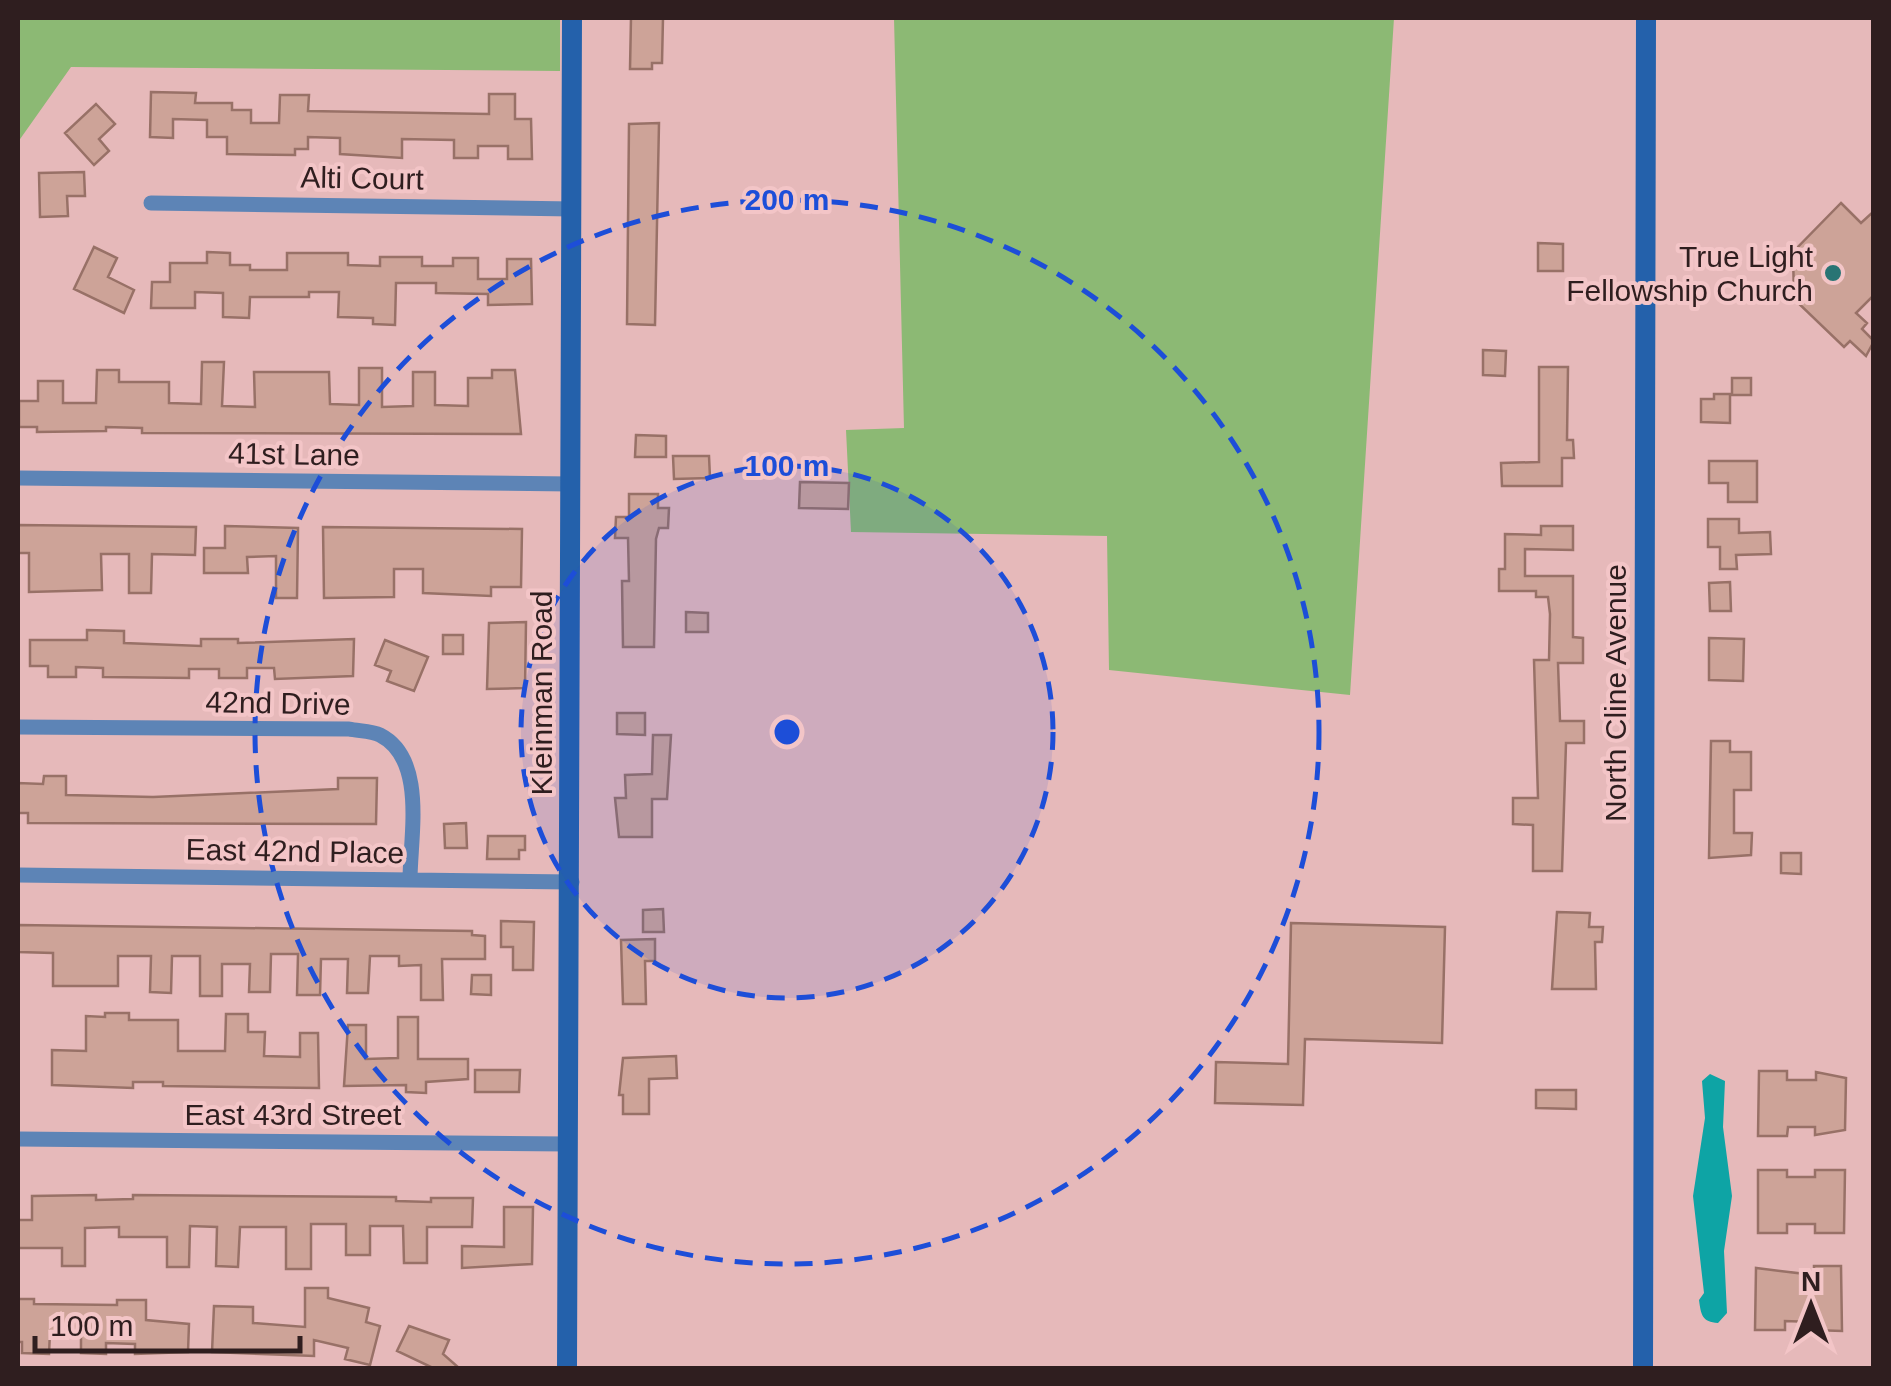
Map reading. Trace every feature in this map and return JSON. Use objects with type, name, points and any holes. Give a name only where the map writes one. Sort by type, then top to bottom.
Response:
[{"type":"street","name":"Kleinman Road","points":[[567,1368],[572,882],[572,18]]},
{"type":"street","name":"North Cline Avenue","points":[[1643,1368],[1646,18]]},
{"type":"street","name":"Alti Court","points":[[151,203],[573,209]]},
{"type":"street","name":"41st Lane","points":[[18,478],[571,484]]},
{"type":"street","name":"42nd Drive","points":[[18,727],[349,729],[380,735],[403,755],[411,781],[410,880]]},
{"type":"street","name":"East 42nd Place","points":[[18,875],[572,882]]},
{"type":"street","name":"East 43rd Street","points":[[18,1140],[568,1144]]},
{"type":"green space","points":[[18,18],[560,18],[560,71],[71,67],[18,142]]},
{"type":"green space","points":[[894,18],[1394,18],[1350,695],[1109,670],[1107,536],[851,532],[846,430],[904,428]]},
{"type":"water","points":[[1710,1074],[1725,1081],[1723,1127],[1732,1196],[1724,1251],[1727,1313],[1718,1323],[1703,1317],[1699,1300],[1704,1293],[1693,1196],[1705,1118],[1702,1081]]},
{"type":"building","points":[[631,18],[663,18],[662,63],[652,63],[652,69],[630,69]]},
{"type":"building","points":[[151,92],[196,93],[195,103],[232,103],[232,110],[251,110],[251,123],[279,123],[280,95],[309,95],[308,111],[489,114],[489,94],[515,94],[515,119],[531,119],[532,159],[508,159],[508,146],[478,146],[478,158],[454,158],[454,140],[402,139],[402,158],[340,154],[340,138],[308,137],[308,149],[295,149],[295,155],[227,154],[227,137],[207,137],[207,120],[173,119],[173,138],[150,137]]},
{"type":"building","points":[[96,104],[115,124],[99,139],[109,151],[94,165],[65,133]]},
{"type":"building","points":[[659,123],[655,325],[627,324],[629,124]]},
{"type":"building","points":[[84,172],[85,196],[67,196],[68,216],[40,217],[39,173]]},
{"type":"building","name":"True Light Fellowship Church","points":[[1841,203],[1861,223],[1874,211],[1874,295],[1856,313],[1867,323],[1862,329],[1874,341],[1866,356],[1850,341],[1844,347],[1794,299],[1793,252]]},
{"type":"building","points":[[1538,243],[1563,244],[1563,271],[1538,271]]},
{"type":"building","points":[[94,247],[117,258],[108,277],[134,290],[124,313],[74,289]]},
{"type":"building","points":[[207,252],[230,253],[230,265],[250,265],[250,270],[287,270],[287,253],[348,253],[348,265],[380,266],[380,257],[422,257],[422,266],[453,266],[453,258],[478,258],[478,279],[507,279],[507,259],[531,259],[532,304],[488,305],[488,294],[436,293],[436,283],[396,283],[395,325],[373,324],[373,318],[338,317],[339,292],[309,292],[309,297],[250,297],[249,318],[223,317],[223,293],[195,292],[195,308],[151,308],[152,282],[170,282],[170,263],[207,263]]},
{"type":"building","points":[[1483,350],[1506,351],[1505,376],[1483,375]]},
{"type":"building","points":[[202,362],[224,362],[222,406],[255,407],[254,372],[329,372],[330,404],[359,405],[359,368],[382,368],[382,407],[413,406],[413,372],[435,372],[435,405],[468,406],[468,378],[492,378],[492,370],[515,370],[521,434],[142,433],[142,428],[106,427],[106,431],[37,432],[37,427],[19,427],[19,401],[38,401],[38,381],[63,381],[63,403],[96,403],[97,370],[119,370],[119,382],[169,382],[169,403],[201,404]]},
{"type":"building","points":[[1539,367],[1568,367],[1567,440],[1573,440],[1574,458],[1562,458],[1562,486],[1502,486],[1501,463],[1539,462]]},
{"type":"building","points":[[1732,378],[1751,378],[1751,395],[1732,395]]},
{"type":"building","points":[[1714,394],[1730,394],[1730,423],[1701,422],[1701,399],[1714,399]]},
{"type":"building","points":[[636,435],[666,436],[666,457],[635,457]]},
{"type":"building","points":[[673,456],[709,456],[710,478],[674,479]]},
{"type":"building","points":[[1709,461],[1757,461],[1757,502],[1728,502],[1728,483],[1709,483]]},
{"type":"building","points":[[800,482],[849,483],[848,509],[799,508]]},
{"type":"building","points":[[629,494],[658,494],[658,508],[669,508],[668,528],[659,528],[656,539],[654,647],[623,647],[622,581],[629,581],[628,538],[615,538],[616,517],[629,517]]},
{"type":"building","points":[[1708,519],[1739,519],[1739,533],[1770,532],[1771,554],[1736,555],[1737,569],[1720,569],[1720,547],[1708,547]]},
{"type":"building","points":[[18,525],[196,527],[195,555],[152,554],[151,593],[129,593],[129,554],[101,554],[102,590],[29,592],[29,553],[18,553]]},
{"type":"building","points":[[225,526],[298,528],[297,598],[276,598],[276,556],[247,557],[248,573],[204,573],[204,548],[225,548]]},
{"type":"building","points":[[1541,526],[1573,526],[1573,550],[1525,549],[1525,576],[1573,576],[1573,637],[1583,638],[1583,663],[1558,663],[1560,721],[1584,721],[1584,743],[1566,743],[1562,871],[1533,871],[1533,825],[1513,824],[1513,798],[1538,798],[1534,660],[1549,660],[1550,614],[1548,597],[1536,597],[1536,591],[1499,591],[1499,569],[1505,569],[1505,534],[1541,535]]},
{"type":"building","points":[[323,527],[522,529],[521,587],[491,587],[491,596],[423,593],[423,569],[394,569],[394,597],[324,598]]},
{"type":"building","points":[[1730,582],[1731,611],[1710,611],[1709,583]]},
{"type":"building","points":[[686,612],[708,613],[708,632],[686,632]]},
{"type":"building","points":[[526,622],[525,688],[487,689],[489,623]]},
{"type":"building","points":[[87,630],[124,631],[124,643],[201,646],[201,639],[238,639],[238,643],[354,639],[353,676],[275,679],[274,668],[247,668],[247,678],[219,678],[219,669],[189,669],[189,678],[103,677],[103,668],[76,667],[76,677],[48,677],[48,666],[30,666],[30,640],[87,640]]},
{"type":"building","points":[[443,635],[463,635],[463,654],[443,654]]},
{"type":"building","points":[[1709,638],[1744,639],[1743,681],[1709,680]]},
{"type":"building","points":[[385,640],[428,657],[414,691],[387,681],[391,671],[375,665]]},
{"type":"building","points":[[617,713],[645,713],[645,735],[617,734]]},
{"type":"building","points":[[653,735],[671,735],[667,799],[652,799],[652,837],[619,837],[615,798],[626,798],[625,775],[652,774]]},
{"type":"building","points":[[1711,741],[1730,741],[1730,752],[1751,752],[1751,790],[1734,790],[1734,833],[1752,833],[1751,855],[1709,858]]},
{"type":"building","points":[[44,776],[66,776],[66,795],[153,797],[338,789],[338,778],[377,778],[376,824],[28,823],[28,813],[18,813],[18,783],[43,784]]},
{"type":"building","points":[[466,823],[467,848],[445,848],[444,824]]},
{"type":"building","points":[[488,836],[525,836],[525,850],[519,850],[519,859],[487,859]]},
{"type":"building","points":[[1781,853],[1801,853],[1801,874],[1781,873]]},
{"type":"building","points":[[663,909],[664,932],[643,932],[643,910]]},
{"type":"building","points":[[1557,912],[1590,913],[1589,927],[1603,927],[1602,942],[1595,942],[1596,989],[1552,989]]},
{"type":"building","points":[[501,921],[534,922],[533,970],[513,970],[513,947],[501,947]]},
{"type":"building","points":[[1291,923],[1445,927],[1442,1043],[1305,1039],[1303,1105],[1215,1103],[1216,1062],[1288,1064]]},
{"type":"building","points":[[18,925],[472,931],[472,935],[485,936],[485,959],[442,959],[443,1000],[421,1000],[421,965],[399,966],[399,956],[370,956],[368,993],[347,993],[348,959],[321,959],[320,995],[297,995],[298,954],[271,954],[270,992],[249,992],[250,964],[222,964],[222,996],[200,996],[200,956],[172,956],[171,993],[150,992],[151,956],[118,956],[118,986],[53,986],[53,953],[18,952]]},
{"type":"building","points":[[655,939],[655,961],[645,961],[646,1004],[623,1004],[621,940]]},
{"type":"building","points":[[472,975],[491,975],[491,995],[471,994]]},
{"type":"building","points":[[105,1013],[129,1013],[129,1020],[178,1020],[178,1051],[225,1051],[226,1014],[248,1014],[248,1032],[265,1032],[264,1056],[300,1057],[300,1033],[318,1033],[319,1088],[163,1086],[163,1082],[133,1082],[133,1088],[52,1085],[52,1050],[86,1051],[86,1016],[105,1017]]},
{"type":"building","points":[[398,1017],[418,1017],[418,1059],[468,1059],[468,1079],[426,1082],[426,1093],[406,1092],[406,1085],[344,1086],[348,1025],[366,1025],[366,1059],[398,1058]]},
{"type":"building","points":[[676,1056],[677,1078],[649,1079],[649,1114],[623,1114],[623,1095],[619,1095],[623,1058]]},
{"type":"building","points":[[475,1070],[520,1070],[519,1092],[475,1092]]},
{"type":"building","points":[[1759,1071],[1787,1071],[1787,1080],[1816,1080],[1816,1072],[1846,1078],[1845,1130],[1815,1135],[1815,1127],[1788,1127],[1787,1136],[1758,1136]]},
{"type":"building","points":[[1536,1090],[1576,1090],[1576,1109],[1536,1108]]},
{"type":"building","points":[[1758,1170],[1787,1170],[1787,1177],[1815,1177],[1815,1170],[1845,1170],[1844,1233],[1815,1233],[1815,1224],[1787,1224],[1787,1233],[1758,1233]]},
{"type":"building","points":[[96,1195],[96,1200],[133,1199],[133,1195],[396,1197],[396,1201],[431,1202],[431,1198],[473,1198],[472,1227],[427,1227],[427,1263],[404,1263],[403,1226],[370,1226],[370,1255],[346,1255],[346,1224],[311,1224],[311,1269],[286,1269],[286,1227],[240,1227],[238,1267],[216,1266],[217,1227],[190,1226],[189,1267],[167,1267],[167,1237],[119,1237],[119,1227],[85,1228],[85,1266],[62,1266],[62,1248],[18,1248],[18,1220],[32,1220],[32,1196]]},
{"type":"building","points":[[504,1207],[533,1207],[532,1264],[462,1268],[462,1246],[504,1247]]},
{"type":"building","points":[[1814,1266],[1841,1266],[1842,1331],[1813,1330],[1813,1322],[1785,1321],[1785,1330],[1755,1330],[1756,1268],[1814,1275]]},
{"type":"building","points":[[305,1288],[328,1288],[328,1298],[369,1308],[366,1322],[380,1326],[370,1365],[345,1359],[348,1348],[314,1340],[314,1356],[212,1352],[214,1306],[253,1307],[253,1323],[305,1327]]},
{"type":"building","points":[[18,1299],[34,1299],[34,1304],[117,1305],[117,1300],[146,1300],[146,1320],[189,1324],[188,1352],[135,1354],[135,1344],[106,1343],[106,1354],[81,1353],[81,1333],[50,1332],[49,1354],[22,1353],[22,1342],[18,1342]]},
{"type":"building","points":[[409,1326],[449,1340],[443,1354],[459,1368],[433,1368],[397,1351]]},
{"type":"place","name":"True Light Fellowship Church","points":[[1833,273]]}]
